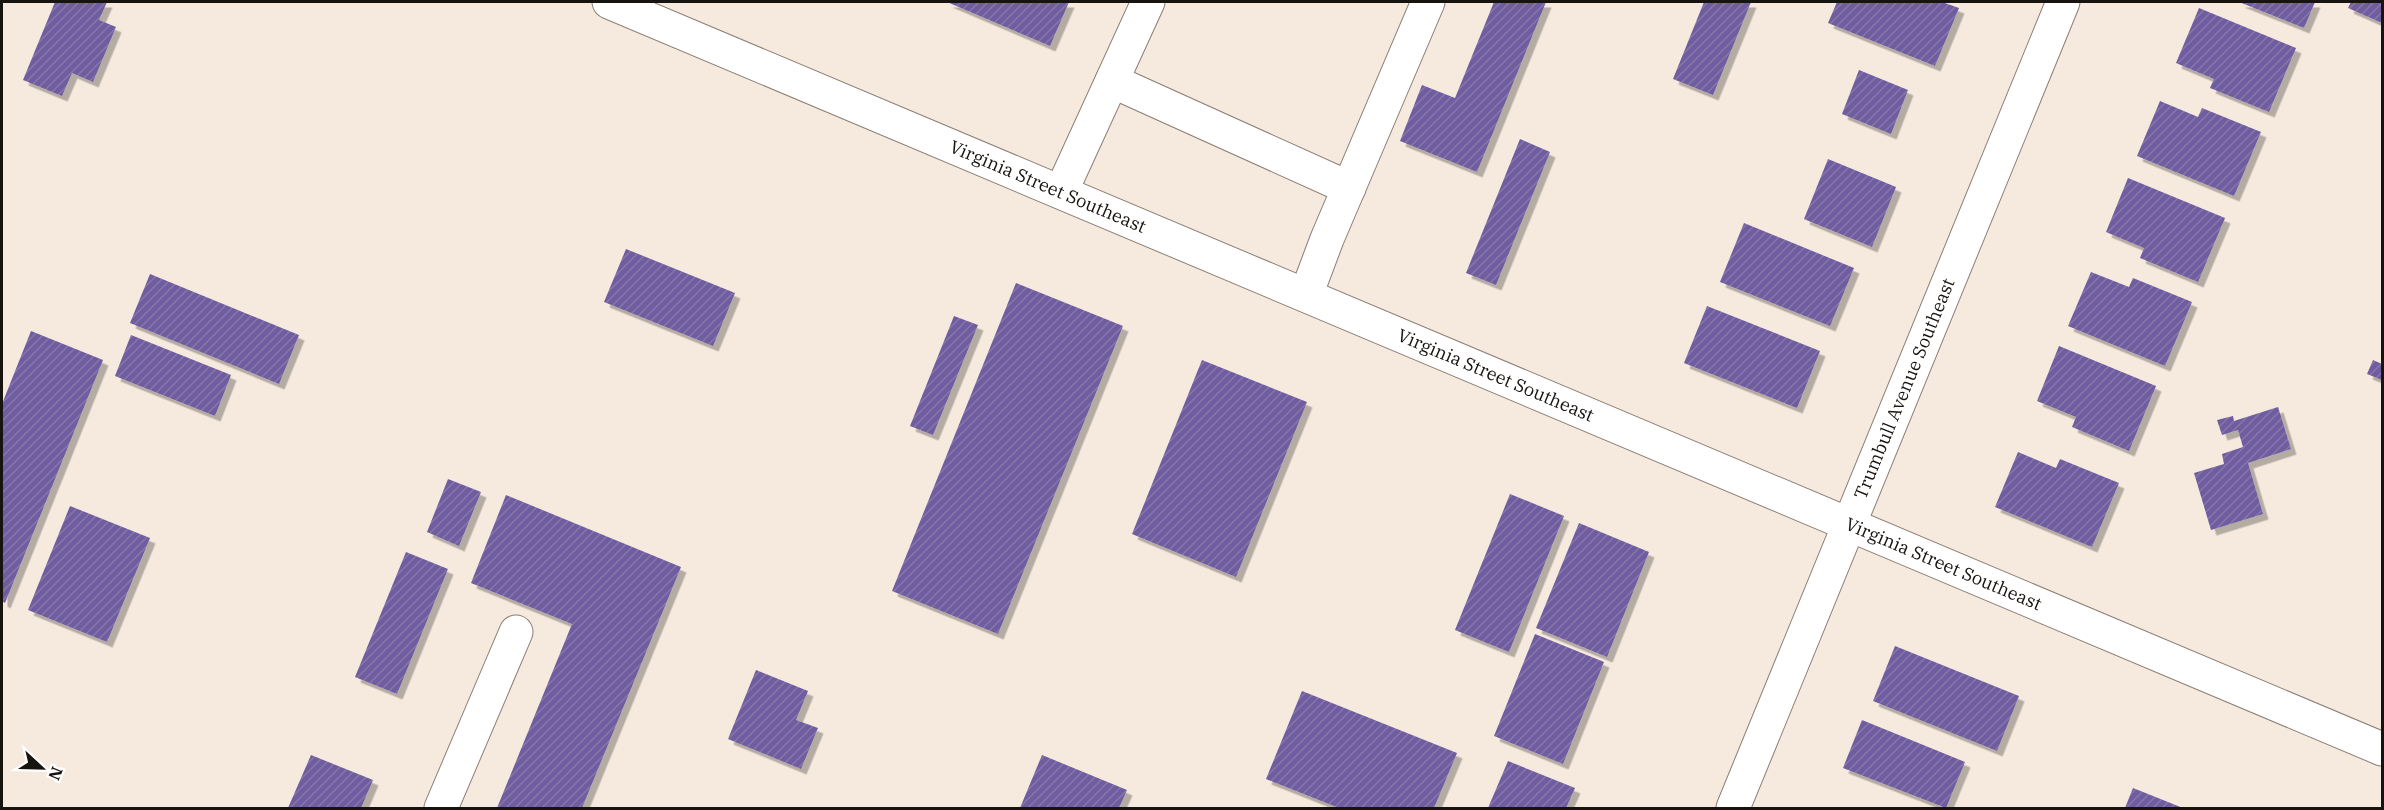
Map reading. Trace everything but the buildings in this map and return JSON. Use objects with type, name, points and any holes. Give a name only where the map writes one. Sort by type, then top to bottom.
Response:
[{"type":"street","name":"Virginia Street Southeast","points":[[609,2],[2382,749]]},
{"type":"street","points":[[1061,192],[1148,2]]},
{"type":"street","points":[[1306,295],[1348,188],[1428,2]]},
{"type":"street","name":"Trumbull Avenue Southeast","points":[[1732,808],[2063,2]]},
{"type":"street","points":[[1112,81],[1348,188]]},
{"type":"street","points":[[441,808],[516,632]]}]
